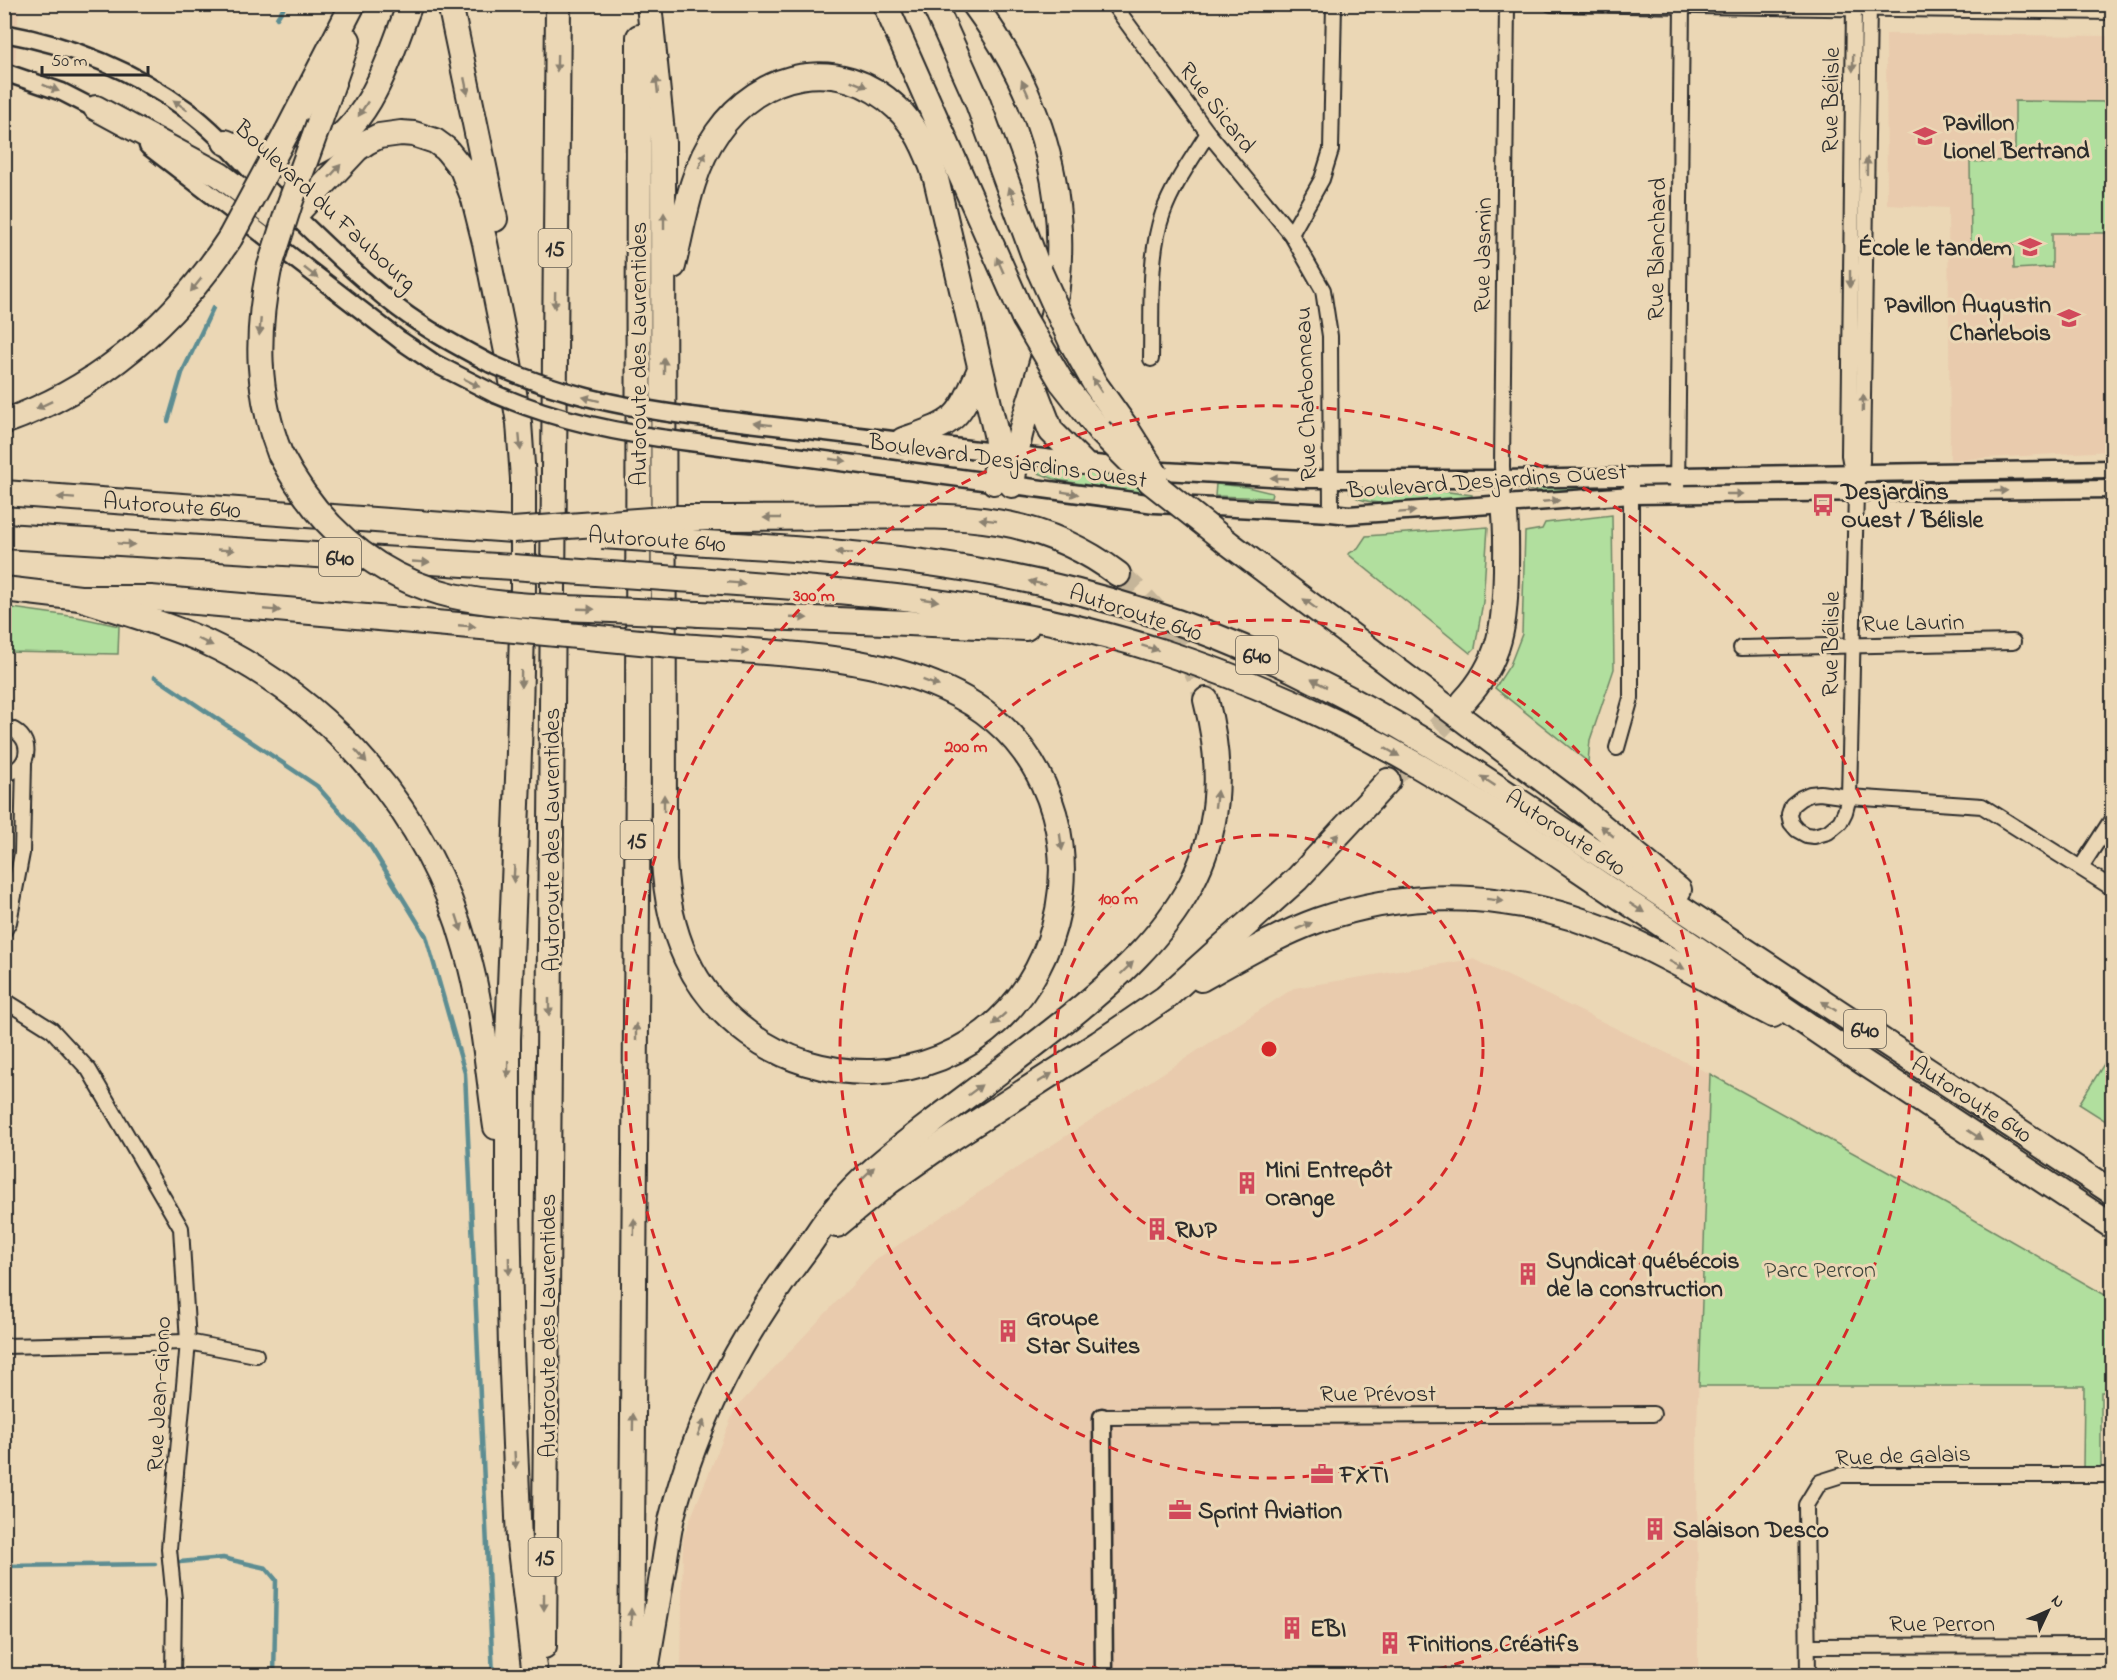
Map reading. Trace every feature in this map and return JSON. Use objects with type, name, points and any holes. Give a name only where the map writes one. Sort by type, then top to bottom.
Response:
[{"type":"highway","points":[[4,422],[69,393],[129,354],[183,301],[230,238],[353,4]]},
{"type":"highway","points":[[360,4],[269,269],[260,326],[261,378],[269,422],[280,454],[302,493],[335,532],[388,571],[421,586],[455,596],[507,603],[1094,632]]},
{"type":"highway","points":[[225,142],[272,160],[284,161],[308,156],[342,135],[359,116],[373,93],[410,4]]},
{"type":"highway","points":[[450,4],[513,302],[528,390],[554,492]]},
{"type":"highway","name":"Autoroute des Laurentides","points":[[544,1676],[558,4]]},
{"type":"highway","name":"Autoroute des Laurentides","points":[[631,1676],[638,764],[639,4]]},
{"type":"highway","points":[[4,589],[80,598],[151,598],[504,629],[682,646],[836,660],[915,677],[946,689],[986,712],[1010,734],[1026,753],[1048,793],[1057,818],[1062,849],[1062,896],[1044,959],[1017,1000],[983,1032],[942,1056],[896,1070],[831,1070],[782,1054],[741,1029],[708,995],[684,957],[670,914],[664,861],[664,301],[663,144],[649,4]]},
{"type":"highway","points":[[885,4],[1024,318],[1061,381],[1100,431],[1135,468],[1170,497],[1574,802],[1765,963]]},
{"type":"highway","points":[[933,4],[976,98],[1039,270],[1072,343],[1095,384],[1170,497]]},
{"type":"highway","points":[[974,4],[1008,54],[1026,89],[1046,143],[1054,182],[1059,234],[1058,280],[1050,330],[1035,390],[1020,434],[1007,453],[1003,483]]},
{"type":"highway","points":[[664,301],[694,182],[705,152],[721,127],[744,103],[769,86],[788,79],[807,76],[837,77],[859,83],[879,93],[888,101],[906,119],[923,146],[936,179],[996,434],[1007,453]]},
{"type":"highway","points":[[96,108],[220,175],[277,219],[284,221],[296,214],[346,159],[367,141],[389,134],[414,134],[435,141],[446,149],[462,169],[474,199],[485,243],[514,393],[522,479],[521,680],[508,1039],[508,1207],[513,1421],[519,1541],[535,1676]]},
{"type":"highway","points":[[903,440],[939,428],[956,417],[966,402],[980,369]]},
{"type":"highway","points":[[1035,390],[1051,431],[1082,462]]},
{"type":"highway","name":"Autoroute 640","points":[[4,494],[513,530],[678,529],[981,571],[1092,597],[1201,632],[1314,680],[1407,731],[1473,771],[2112,1192]]},
{"type":"highway","points":[[1464,701],[1491,664],[1503,629],[1506,557],[1504,505]]},
{"type":"highway","points":[[678,529],[926,516],[969,518],[1005,522],[1066,541],[1084,550],[1118,574]]},
{"type":"highway","name":"Autoroute 640","points":[[4,536],[513,567],[821,589],[932,600],[1018,614],[1094,632],[1166,653],[1256,687],[1323,716],[1420,767],[1718,962],[1860,1060],[2112,1226]]},
{"type":"highway","points":[[80,598],[195,637],[266,675],[306,704],[341,735],[399,804],[438,872],[451,902],[466,948],[483,1024],[508,1207]]},
{"type":"highway","points":[[645,1676],[672,1520],[680,1488],[697,1439],[719,1388],[744,1340],[769,1299],[831,1214],[870,1171],[1110,984],[1143,953],[1172,915],[1194,880],[1210,833],[1216,805],[1217,758],[1206,700]]},
{"type":"highway","points":[[1165,998],[1292,884],[1388,781]]},
{"type":"highway","points":[[805,1251],[907,1169],[1165,998],[1282,935],[1336,915],[1394,901],[1483,898],[1545,909],[1606,929],[1860,1060]]},
{"type":"street","name":"Rue Sicard","points":[[1113,4],[1208,133],[1291,234]]},
{"type":"street","points":[[1291,234],[1322,179],[1331,150],[1334,4]]},
{"type":"street","name":"Rue Jasmin","points":[[1504,505],[1508,4]]},
{"type":"street","points":[[1551,4],[1975,7],[2112,12]]},
{"type":"street","name":"Rue Blanchard","points":[[1677,494],[1682,5]]},
{"type":"street","name":"Rue Bélisle","points":[[1854,7],[1849,462],[1856,473]]},
{"type":"street","name":"Rue Bélisle","points":[[1869,7],[1866,197],[1856,473],[1849,797],[1982,806],[2081,867]]},
{"type":"street","name":"Boulevard du Faubourg","points":[[4,33],[63,47],[100,61],[132,76],[180,105],[225,142],[248,169],[348,265],[399,308],[444,338],[491,364],[529,380],[588,399],[690,416]]},
{"type":"street","points":[[4,72],[56,90],[96,108]]},
{"type":"street","name":"Boulevard Desjardins Ouest","points":[[96,108],[400,340],[434,363],[495,394],[549,414],[589,426],[635,435],[1155,504],[1349,515],[1632,495],[2112,489]]},
{"type":"street","points":[[1151,359],[1154,257],[1162,214],[1180,177],[1208,133]]},
{"type":"street","points":[[1851,197],[1866,197]]},
{"type":"street","name":"Rue Charbonneau","points":[[1291,234],[1323,290],[1330,336],[1331,513]]},
{"type":"street","name":"Boulevard Desjardins Ouest","points":[[690,416],[1157,471],[1330,479],[1503,479],[2112,469]]},
{"type":"street","points":[[1617,748],[1631,698],[1631,476]]},
{"type":"street","name":"Rue Laurin","points":[[1741,648],[2013,642]]},
{"type":"street","points":[[4,728],[14,730],[25,741],[27,756],[19,769],[4,774]]},
{"type":"street","points":[[4,931],[9,922],[22,853],[24,763]]},
{"type":"street","points":[[2112,819],[2081,867],[2112,888]]},
{"type":"street","name":"Rue Jean-Giono","points":[[4,1000],[52,1030],[88,1070],[181,1228],[188,1342],[169,1550],[174,1600],[173,1676]]},
{"type":"street","points":[[4,1346],[188,1342],[256,1355]]},
{"type":"street","name":"Rue Prévost","points":[[1102,1417],[1653,1414]]},
{"type":"street","points":[[1102,1417],[1104,1676]]},
{"type":"street","name":"Rue de Galais","points":[[1808,1676],[1806,1505],[1820,1482],[1842,1475],[2112,1475]]},
{"type":"street","name":"Rue Perron","points":[[1808,1646],[2112,1645]]},
{"type":"shaded area","points":[[5,5],[19,5],[5,216]]},
{"type":"shaded area","name":"École le tandem","points":[[1886,34],[2112,36],[2111,451],[1950,460],[1948,208],[1887,205]]},
{"type":"shaded area","points":[[1473,959],[1710,1074],[1697,1426],[1698,1675],[681,1676],[683,1537],[735,1409],[878,1258],[1294,988]]},
{"type":"green space","points":[[2015,101],[2112,102],[2112,233],[2052,233],[2052,267],[2014,269],[2013,244],[1971,245],[1970,162],[2015,160]]},
{"type":"green space","points":[[1029,466],[1128,476],[1139,486],[1143,494],[1057,480],[1028,469]]},
{"type":"green space","points":[[1216,484],[1247,487],[1272,493],[1271,498],[1215,496]]},
{"type":"green space","points":[[1608,485],[1608,489],[1541,491],[1524,489],[1524,486]]},
{"type":"green space","points":[[1409,487],[1472,495],[1472,497],[1388,504],[1358,498],[1350,492],[1352,488]]},
{"type":"green space","points":[[1612,515],[1614,669],[1590,740],[1588,762],[1495,688],[1510,665],[1522,634],[1525,532],[1542,529],[1545,523]]},
{"type":"green space","points":[[1488,527],[1483,602],[1475,648],[1470,653],[1348,554],[1358,548],[1366,536]]},
{"type":"green space","points":[[5,607],[77,617],[119,626],[118,654],[5,652]]},
{"type":"green space","points":[[2112,1051],[2112,1125],[2079,1104]]},
{"type":"green space","name":"Parc Perron","points":[[1710,1074],[1966,1215],[2112,1299],[2112,1392],[2101,1392],[2101,1473],[2083,1469],[2084,1386],[1699,1386]]},
{"type":"waterway","points":[[277,18],[286,4]]},
{"type":"waterway","points":[[168,421],[182,373],[213,308]]},
{"type":"waterway","points":[[155,677],[317,786],[371,847],[426,936],[465,1073],[493,1676]]},
{"type":"waterway","points":[[180,1562],[223,1558],[266,1568],[276,1580],[274,1676]]},
{"type":"waterway","points":[[4,1566],[155,1564]]},
{"type":"tunnel","points":[[1118,574],[1147,601],[1182,646],[1192,663],[1206,700]]},
{"type":"tunnel","points":[[1388,781],[1464,701]]},
{"type":"place","name":"Pavillon Lionel Bertrand","points":[[1925,136]]},
{"type":"place","name":"École le tandem","points":[[2030,247]]},
{"type":"place","name":"Pavillon Augustin Charlebois","points":[[2069,318]]},
{"type":"place","name":"Desjardins Ouest / Bélisle","points":[[1823,505]]},
{"type":"place","name":"Mini Entrepôt Orange","points":[[1247,1183]]},
{"type":"place","name":"RNP","points":[[1157,1229]]},
{"type":"place","name":"Syndicat québécois de la construction","points":[[1528,1274]]},
{"type":"place","name":"Groupe Star Suites","points":[[1008,1331]]},
{"type":"place","name":"FXTI","points":[[1322,1474]]},
{"type":"place","name":"Sprint Aviation","points":[[1180,1510]]},
{"type":"place","name":"Salaison Desco","points":[[1655,1529]]},
{"type":"place","name":"EBI","points":[[1292,1628]]},
{"type":"place","name":"Finitions Créatifs","points":[[1390,1643]]}]
